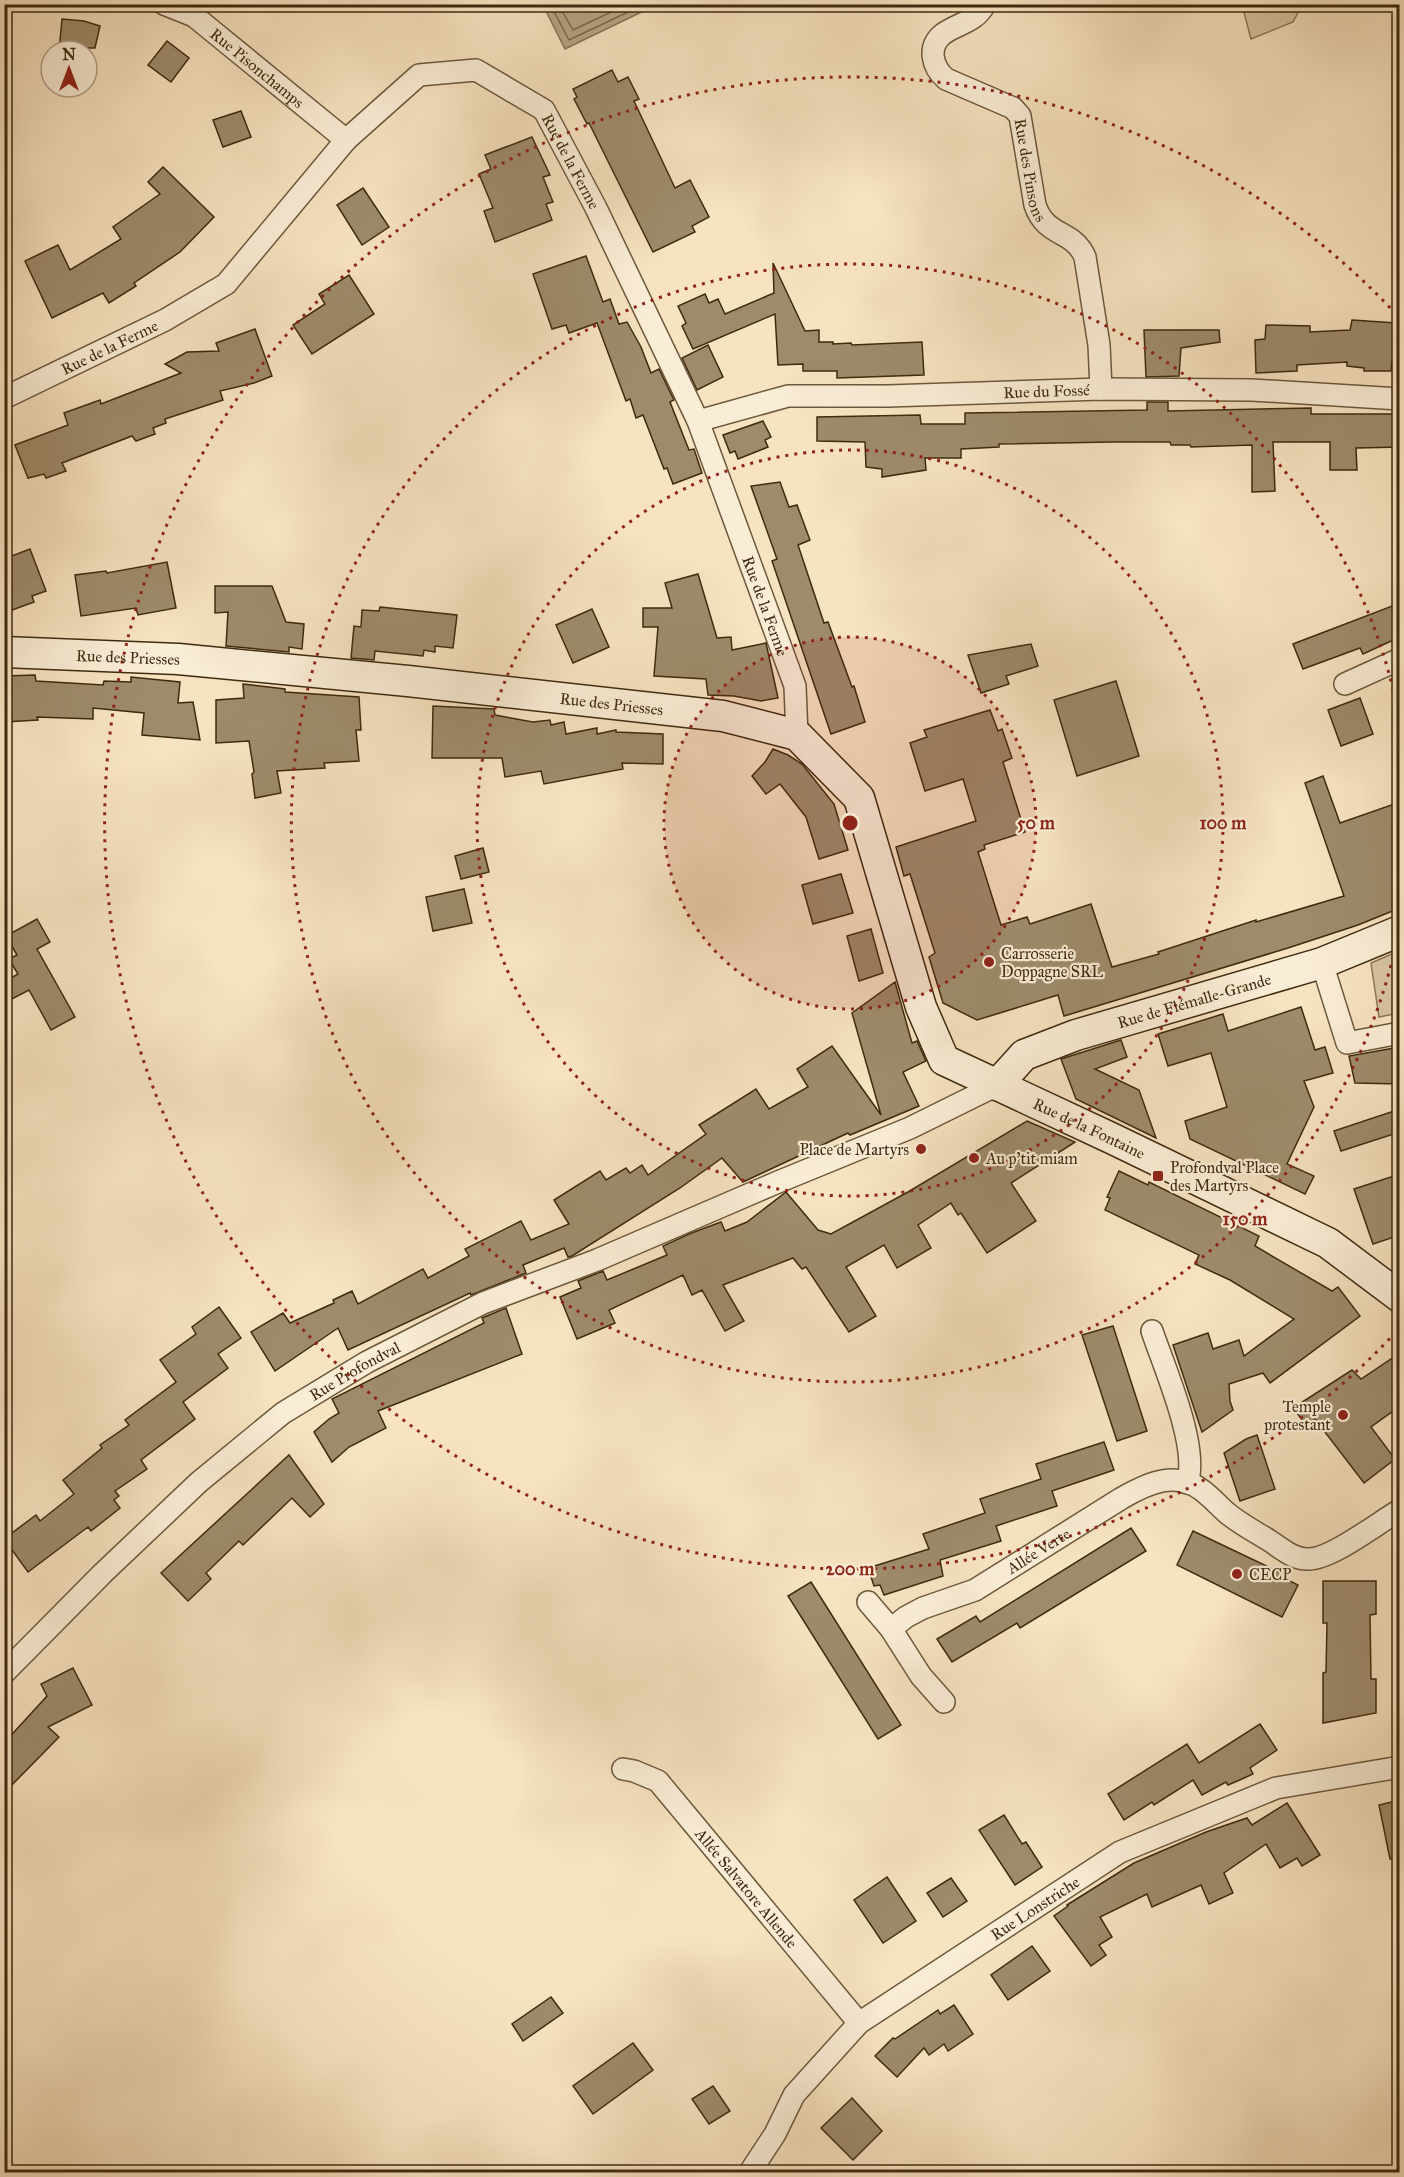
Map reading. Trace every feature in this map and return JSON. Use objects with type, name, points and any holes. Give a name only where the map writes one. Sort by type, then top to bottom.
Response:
[{"type":"street","name":"Rue Pisonchamps","points":[[164,4],[194,16],[346,140]]},
{"type":"street","name":"Rue des Pinsons","points":[[985,4],[978,15],[970,21],[944,33],[933,55],[934,64],[937,72],[946,79],[1013,108],[1020,116],[1038,215],[1051,228],[1081,247],[1085,257],[1099,345],[1101,388]]},
{"type":"street","name":"Rue de la Ferme","points":[[4,398],[165,320],[226,284],[346,140],[419,75],[476,70],[543,110],[596,208],[698,421],[795,686],[797,735]]},
{"type":"street","name":"Rue du Fossé","points":[[698,421],[788,396],[888,396],[1101,388],[1252,390],[1400,399]]},
{"type":"street","name":"Rue des Priesses","points":[[4,652],[178,659],[420,683],[723,716],[797,735]]},
{"type":"street","points":[[1345,684],[1400,658]]},
{"type":"street","points":[[797,735],[859,798],[921,1007],[944,1060],[997,1084]]},
{"type":"street","name":"Rue de Flémalle-Grande","points":[[997,1084],[1024,1055],[1076,1035],[1322,963],[1400,931]]},
{"type":"street","points":[[1322,963],[1347,1044],[1400,1033]]},
{"type":"street","name":"Rue Profondval","points":[[4,1673],[103,1573],[199,1482],[283,1413],[367,1362],[483,1303],[597,1260],[910,1128],[997,1084]]},
{"type":"street","name":"Rue de la Fontaine","points":[[997,1084],[1328,1243],[1400,1297]]},
{"type":"street","points":[[1152,1331],[1188,1438],[1191,1467],[1187,1483]]},
{"type":"street","name":"Allée Verte","points":[[891,1629],[906,1617],[923,1608],[975,1590],[1145,1485],[1161,1480],[1175,1479],[1202,1490],[1229,1514],[1282,1549],[1294,1556],[1307,1559],[1334,1551],[1400,1510]]},
{"type":"street","points":[[868,1602],[891,1629],[921,1676],[944,1702]]},
{"type":"street","name":"Rue Lonstriche","points":[[750,2172],[775,2134],[794,2095],[859,2023],[1120,1852],[1276,1788],[1400,1767]]},
{"type":"street","name":"Allée Salvatore Allende","points":[[623,1769],[658,1781],[859,2023]]},
{"type":"shaded area","points":[[1242,4],[1302,5],[1293,22],[1251,39]]},
{"type":"shaded area","points":[[1399,951],[1399,1013],[1379,1017],[1371,963]]},
{"type":"water","points":[[543,5],[656,5],[565,49]]},
{"type":"building","points":[[62,19],[84,21],[100,26],[97,39],[60,39]]},
{"type":"building","points":[[167,41],[189,58],[171,82],[148,65]]},
{"type":"building","points":[[612,70],[618,82],[628,77],[639,99],[634,101],[675,188],[690,180],[709,217],[692,226],[695,232],[653,252],[589,123],[587,124],[574,99],[577,97],[573,89]]},
{"type":"building","points":[[241,111],[251,137],[223,147],[213,120]]},
{"type":"building","points":[[532,137],[550,175],[543,177],[553,202],[546,204],[552,220],[495,242],[484,211],[493,208],[479,174],[491,169],[485,155]]},
{"type":"building","points":[[163,167],[214,217],[180,252],[134,283],[136,286],[109,303],[103,293],[52,318],[25,261],[58,245],[70,270],[121,239],[113,227],[160,194],[148,182]]},
{"type":"building","points":[[363,188],[389,227],[362,245],[337,205]]},
{"type":"building","points":[[586,256],[603,302],[610,299],[619,324],[627,322],[641,347],[651,373],[659,369],[674,400],[670,402],[689,450],[694,449],[702,473],[673,484],[667,468],[664,469],[643,415],[636,418],[630,399],[626,401],[597,323],[569,333],[566,325],[552,329],[533,274]]},
{"type":"building","points":[[773,263],[805,331],[819,330],[819,342],[851,343],[852,345],[922,342],[924,375],[837,378],[837,371],[803,371],[803,364],[778,365],[775,314],[693,349],[682,326],[686,323],[678,306],[705,294],[709,303],[718,299],[725,314],[774,293]]},
{"type":"building","points":[[349,275],[374,314],[312,354],[293,325],[325,304],[319,294]]},
{"type":"building","points":[[1352,320],[1396,323],[1391,371],[1364,371],[1364,368],[1347,366],[1347,362],[1297,365],[1297,371],[1256,373],[1255,340],[1265,339],[1266,325],[1310,326],[1310,332],[1350,330]]},
{"type":"building","points":[[255,329],[272,376],[220,391],[223,400],[165,419],[166,423],[153,428],[155,434],[136,441],[132,436],[62,463],[66,471],[46,478],[44,474],[28,478],[15,445],[68,425],[64,413],[100,400],[101,404],[181,373],[165,364],[187,352],[219,351],[216,343]]},
{"type":"building","points":[[1144,330],[1219,330],[1220,342],[1181,348],[1179,376],[1146,377]]},
{"type":"building","points":[[708,345],[723,377],[697,390],[682,358]]},
{"type":"building","points":[[1147,402],[1168,402],[1168,411],[1311,408],[1311,414],[1400,414],[1400,447],[1356,448],[1357,470],[1330,470],[1330,442],[1273,442],[1275,491],[1252,492],[1252,445],[1191,447],[1190,445],[1171,445],[1170,442],[999,444],[999,447],[961,449],[961,458],[925,458],[926,470],[882,477],[882,469],[866,467],[865,442],[817,441],[817,417],[920,415],[921,424],[965,424],[965,413],[1147,410]]},
{"type":"building","points":[[763,421],[771,437],[765,440],[768,447],[738,459],[735,451],[730,453],[723,435]]},
{"type":"building","points":[[780,482],[789,507],[797,505],[810,540],[798,545],[824,623],[828,622],[852,687],[854,686],[865,722],[831,734],[772,561],[777,559],[751,486]]},
{"type":"building","points":[[30,549],[46,591],[32,596],[34,602],[4,613],[4,559]]},
{"type":"building","points":[[167,562],[176,608],[138,615],[136,608],[81,616],[75,575],[106,571],[107,573]]},
{"type":"building","points":[[698,574],[717,638],[731,637],[732,650],[766,643],[778,698],[761,701],[734,696],[708,695],[706,679],[654,676],[658,627],[643,627],[643,608],[672,608],[665,583]]},
{"type":"building","points":[[215,586],[272,586],[286,622],[304,624],[302,649],[289,647],[289,652],[226,646],[228,612],[215,613]]},
{"type":"building","points":[[1400,603],[1400,637],[1363,654],[1360,648],[1303,669],[1293,644]]},
{"type":"building","points":[[380,607],[457,615],[453,648],[435,646],[435,652],[424,650],[423,656],[375,651],[374,660],[351,658],[354,626],[361,627],[362,610],[379,611]]},
{"type":"building","points":[[592,609],[609,647],[573,663],[556,625]]},
{"type":"building","points":[[1031,644],[1038,666],[1006,676],[1009,684],[981,693],[968,655]]},
{"type":"building","points":[[35,675],[36,681],[103,685],[104,681],[131,682],[131,677],[180,682],[178,703],[193,702],[200,740],[142,735],[144,713],[93,708],[93,719],[37,717],[38,720],[4,722],[4,676]]},
{"type":"building","points":[[1116,681],[1139,756],[1077,776],[1054,700]]},
{"type":"building","points":[[243,684],[285,689],[285,692],[359,697],[361,730],[356,730],[359,761],[324,763],[325,768],[277,771],[281,793],[255,798],[249,741],[216,743],[216,700],[244,698]]},
{"type":"building","points":[[1360,698],[1373,734],[1341,746],[1328,710]]},
{"type":"building","points":[[433,706],[494,709],[495,715],[533,722],[550,720],[551,725],[564,722],[566,734],[597,728],[597,734],[616,730],[616,732],[663,734],[663,764],[622,763],[623,769],[544,784],[541,771],[505,777],[502,758],[432,758]]},
{"type":"building","points":[[990,710],[998,731],[1002,729],[1012,758],[1003,762],[1025,832],[984,845],[985,849],[978,852],[1001,925],[1027,917],[1030,924],[1091,904],[1112,967],[1159,954],[1158,952],[1256,920],[1256,922],[1344,896],[1305,783],[1323,776],[1340,823],[1400,802],[1400,908],[1358,925],[1288,948],[1064,1016],[1058,995],[977,1020],[943,1003],[929,957],[935,953],[910,874],[904,876],[896,847],[976,821],[963,779],[925,791],[910,743],[927,737],[924,730]]},
{"type":"building","points":[[773,749],[802,764],[834,804],[848,850],[819,859],[806,817],[780,784],[766,794],[752,776]]},
{"type":"building","points":[[483,848],[489,872],[461,879],[455,856]]},
{"type":"building","points":[[841,874],[853,913],[813,924],[802,885]]},
{"type":"building","points":[[464,889],[472,923],[433,931],[426,897]]},
{"type":"building","points":[[37,919],[50,942],[37,949],[75,1017],[51,1030],[29,990],[4,1003],[4,982],[18,974],[9,959],[17,955],[6,936]]},
{"type":"building","points":[[871,929],[883,973],[859,981],[847,936]]},
{"type":"building","points":[[895,982],[912,1043],[917,1041],[926,1061],[903,1072],[919,1106],[850,1135],[848,1133],[743,1182],[722,1158],[680,1188],[572,1256],[568,1257],[564,1248],[523,1265],[526,1273],[471,1295],[470,1293],[348,1350],[338,1328],[275,1371],[251,1332],[283,1313],[290,1323],[334,1303],[333,1300],[352,1291],[358,1304],[423,1269],[428,1278],[469,1256],[465,1249],[521,1221],[531,1240],[569,1224],[554,1200],[600,1171],[606,1180],[626,1168],[630,1173],[642,1165],[648,1175],[706,1134],[699,1125],[756,1089],[769,1109],[808,1087],[797,1069],[832,1046],[881,1115],[852,1013]]},
{"type":"building","points":[[1301,1007],[1315,1050],[1325,1047],[1333,1073],[1304,1081],[1314,1107],[1287,1164],[1314,1176],[1305,1194],[1190,1139],[1185,1121],[1227,1107],[1211,1053],[1168,1066],[1158,1034],[1223,1014],[1228,1031]]},
{"type":"building","points":[[1121,1040],[1127,1057],[1095,1069],[1139,1090],[1156,1138],[1076,1099],[1061,1059]]},
{"type":"building","points":[[1400,1047],[1400,1084],[1355,1083],[1349,1056]]},
{"type":"building","points":[[1400,1109],[1400,1132],[1341,1151],[1334,1131]]},
{"type":"building","points":[[1027,1121],[1075,1142],[1011,1183],[1036,1221],[987,1253],[961,1213],[958,1215],[951,1203],[918,1225],[931,1248],[897,1268],[884,1245],[846,1267],[876,1316],[849,1332],[806,1267],[802,1269],[793,1258],[723,1285],[744,1321],[725,1331],[702,1290],[692,1295],[683,1275],[609,1310],[615,1323],[577,1339],[560,1297],[581,1288],[578,1281],[603,1271],[607,1280],[667,1255],[663,1246],[689,1234],[721,1222],[725,1231],[747,1222],[786,1192],[818,1230],[831,1234],[908,1192]]},
{"type":"building","points":[[1119,1171],[1148,1185],[1149,1182],[1259,1236],[1255,1246],[1332,1291],[1338,1287],[1360,1316],[1270,1383],[1263,1373],[1229,1384],[1233,1410],[1202,1432],[1173,1345],[1208,1333],[1213,1349],[1239,1340],[1244,1356],[1294,1319],[1230,1280],[1195,1264],[1199,1255],[1105,1210],[1110,1198],[1107,1197]]},
{"type":"building","points":[[1400,1174],[1400,1235],[1373,1244],[1354,1189]]},
{"type":"building","points":[[219,1307],[241,1338],[218,1354],[228,1368],[183,1402],[195,1419],[141,1460],[147,1469],[115,1491],[119,1496],[114,1500],[120,1508],[91,1531],[88,1527],[28,1572],[4,1539],[36,1515],[40,1521],[74,1494],[63,1480],[102,1448],[100,1445],[129,1425],[125,1420],[176,1382],[160,1360],[196,1334],[192,1327]]},
{"type":"building","points":[[506,1308],[522,1354],[378,1411],[386,1428],[349,1447],[332,1462],[314,1432],[339,1413],[332,1399],[484,1323],[482,1318]]},
{"type":"building","points":[[1113,1326],[1147,1431],[1117,1441],[1082,1335]]},
{"type":"building","name":"Temple protestant","points":[[1400,1353],[1400,1406],[1371,1427],[1395,1459],[1364,1483],[1315,1419],[1306,1425],[1293,1408],[1352,1370],[1361,1379]]},
{"type":"building","points":[[1257,1435],[1275,1489],[1240,1501],[1224,1453]]},
{"type":"building","points":[[1104,1442],[1114,1470],[1052,1491],[1057,1506],[996,1526],[1001,1541],[940,1560],[943,1576],[884,1595],[880,1585],[874,1586],[868,1568],[929,1549],[923,1534],[985,1513],[980,1499],[1041,1479],[1036,1464]]},
{"type":"building","points":[[289,1455],[324,1504],[310,1517],[292,1498],[243,1545],[239,1541],[206,1573],[211,1579],[188,1601],[161,1573]]},
{"type":"building","points":[[1131,1528],[1146,1551],[1020,1628],[1017,1623],[952,1662],[937,1639],[976,1616],[980,1622]]},
{"type":"building","name":"CECP","points":[[1193,1531],[1279,1572],[1280,1576],[1298,1585],[1282,1617],[1177,1565]]},
{"type":"building","points":[[1323,1581],[1376,1581],[1376,1614],[1370,1615],[1371,1679],[1376,1679],[1376,1713],[1323,1723],[1323,1673],[1326,1672],[1327,1623],[1323,1623]]},
{"type":"building","points":[[811,1582],[901,1725],[878,1739],[788,1596]]},
{"type":"building","points":[[73,1668],[92,1705],[48,1727],[59,1737],[4,1793],[4,1743],[47,1696],[41,1684]]},
{"type":"building","points":[[1260,1724],[1277,1750],[1250,1768],[1253,1774],[1228,1785],[1226,1782],[1202,1795],[1193,1780],[1154,1805],[1152,1802],[1124,1820],[1108,1794],[1187,1744],[1199,1763]]},
{"type":"building","points":[[1400,1800],[1400,1859],[1390,1859],[1379,1805]]},
{"type":"building","points":[[1287,1803],[1320,1855],[1302,1866],[1297,1858],[1280,1868],[1266,1844],[1224,1873],[1233,1893],[1209,1904],[1201,1885],[1152,1907],[1147,1894],[1100,1917],[1112,1937],[1099,1945],[1106,1955],[1091,1966],[1054,1916],[1067,1905],[1134,1863],[1206,1832],[1247,1818],[1252,1825]]},
{"type":"building","points":[[1004,1815],[1022,1844],[1026,1842],[1042,1867],[1015,1885],[979,1830]]},
{"type":"building","points":[[887,1877],[916,1921],[883,1943],[854,1900]]},
{"type":"building","points":[[951,1878],[967,1901],[943,1917],[927,1893]]},
{"type":"building","points":[[1032,1946],[1050,1971],[1008,2000],[991,1975]]},
{"type":"building","points":[[551,1997],[563,2013],[523,2041],[512,2024]]},
{"type":"building","points":[[954,2005],[973,2034],[948,2051],[944,2044],[929,2055],[924,2048],[897,2077],[875,2056],[893,2038],[895,2039],[938,2010],[940,2014]]},
{"type":"building","points":[[633,2043],[653,2070],[593,2114],[573,2086]]},
{"type":"building","points":[[713,2086],[730,2111],[709,2124],[692,2099]]},
{"type":"building","points":[[852,2098],[882,2131],[853,2160],[821,2128]]},
{"type":"place","name":"Carrosserie Doppagne SRL","points":[[989,962]]},
{"type":"place","name":"Place de Martyrs","points":[[921,1149]]},
{"type":"place","name":"Au p'tit miam","points":[[974,1158]]},
{"type":"place","name":"Profondval Place des Martyrs","points":[[1158,1176]]},
{"type":"place","name":"Temple protestant","points":[[1343,1415]]},
{"type":"place","name":"CECP","points":[[1237,1574]]}]
